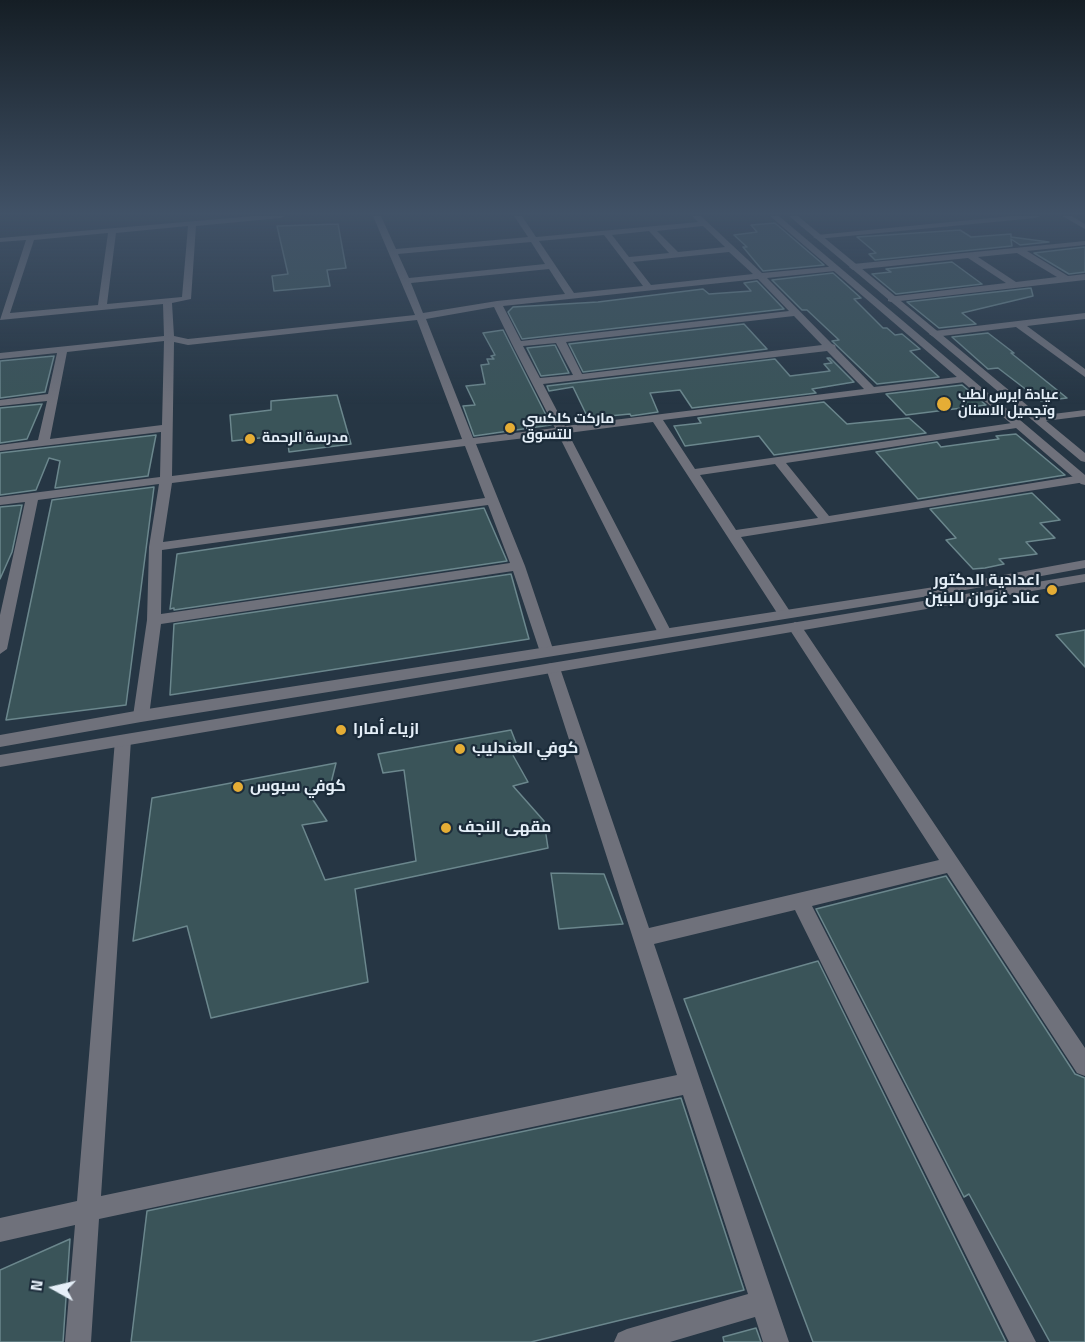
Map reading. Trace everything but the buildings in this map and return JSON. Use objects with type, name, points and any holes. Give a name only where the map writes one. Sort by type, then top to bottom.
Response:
[{"type":"street","points":[[17,279],[2,316],[186,299],[188,279]]},
{"type":"street","points":[[102,307],[106,279]]},
{"type":"street","points":[[429,279],[406,281],[518,566],[644,938],[776,1342]]},
{"type":"street","points":[[559,279],[571,296]]},
{"type":"street","points":[[641,279],[649,288]]},
{"type":"street","points":[[0,356],[169,338],[188,342],[419,317],[497,304],[736,279]]},
{"type":"street","points":[[763,279],[832,347],[872,391]]},
{"type":"street","points":[[847,279],[1084,480]]},
{"type":"street","points":[[867,279],[1085,459]]},
{"type":"street","points":[[1005,279],[1014,285]]},
{"type":"street","points":[[891,299],[1073,279]]},
{"type":"street","points":[[0,286],[15,285]]},
{"type":"street","points":[[141,716],[154,620],[156,547],[166,480],[169,338],[167,301]]},
{"type":"street","points":[[497,304],[665,633]]},
{"type":"street","points":[[517,344],[797,313]]},
{"type":"street","points":[[934,334],[1085,316]]},
{"type":"street","points":[[1018,324],[1085,374]]},
{"type":"street","points":[[560,340],[579,377]]},
{"type":"street","points":[[537,382],[832,347]]},
{"type":"street","points":[[43,443],[63,350]]},
{"type":"street","points":[[1072,364],[1085,363]]},
{"type":"street","points":[[0,501],[965,379]]},
{"type":"street","points":[[0,403],[53,398]]},
{"type":"street","points":[[1037,419],[1085,413]]},
{"type":"street","points":[[656,418],[1085,1066]]},
{"type":"street","points":[[692,473],[1019,425]]},
{"type":"street","points":[[0,448],[167,428]]},
{"type":"street","points":[[778,460],[827,521]]},
{"type":"street","points":[[732,535],[1084,480]]},
{"type":"street","points":[[0,649],[32,497]]},
{"type":"street","points":[[156,547],[491,501]]},
{"type":"street","points":[[989,588],[1085,564]]},
{"type":"street","points":[[154,620],[518,566]]},
{"type":"street","points":[[0,572],[17,570]]},
{"type":"street","points":[[1,761],[550,660],[989,588],[1085,578]]},
{"type":"street","points":[[5,740],[141,716],[550,660],[665,633],[790,620]]},
{"type":"street","points":[[51,752],[46,749],[44,743],[55,732]]},
{"type":"street","points":[[1,761],[11,753],[15,746],[5,740]]},
{"type":"street","points":[[78,1342],[123,740]]},
{"type":"street","points":[[644,938],[953,864]]},
{"type":"street","points":[[801,902],[1023,1342]]},
{"type":"street","points":[[0,1230],[88,1209],[691,1083]]},
{"type":"street","points":[[627,1342],[763,1302]]},
{"type":"place","name":"عيادة ايرس لطب وتجميل الاسنان","points":[[944,404]]},
{"type":"place","name":"ماركت كلكسي للتسوق","points":[[510,428]]},
{"type":"place","name":"مدرسة الرحمة","points":[[250,439]]},
{"type":"place","name":"اعدادية الدكتور عناد غزوان للبنين","points":[[1052,590]]},
{"type":"place","name":"ازياء أمارا","points":[[341,730]]},
{"type":"place","name":"كوفي العندليب","points":[[460,749]]},
{"type":"place","name":"كوفي سبوس","points":[[238,787]]},
{"type":"place","name":"مقهى النجف","points":[[446,828]]}]
